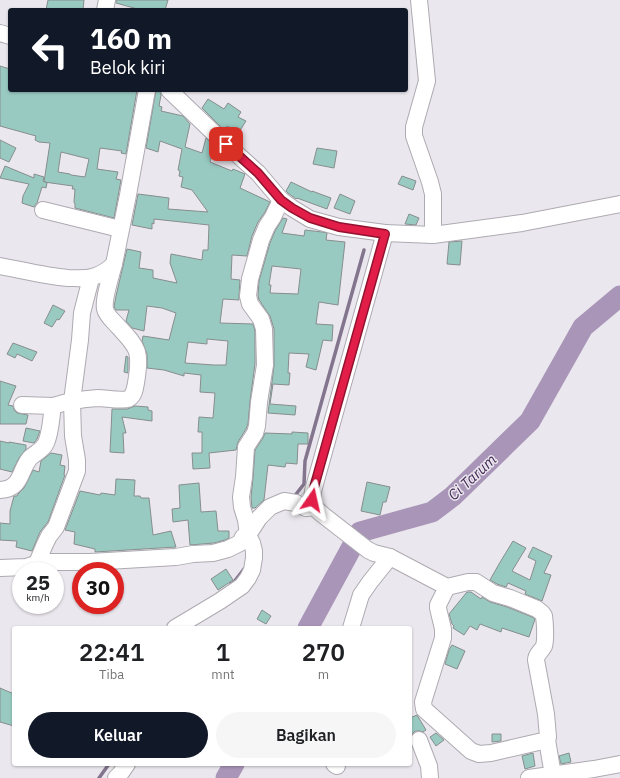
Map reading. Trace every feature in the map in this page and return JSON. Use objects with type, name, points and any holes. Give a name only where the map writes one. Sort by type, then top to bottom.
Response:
[{"type":"street","points":[[419,0],[427,81],[414,127],[414,136],[432,189],[434,201],[433,235]]},
{"type":"street","points":[[22,405],[53,406],[72,401],[98,398],[126,400],[132,396],[135,390],[138,370],[138,353],[132,342],[108,316],[105,310],[147,92]]},
{"type":"street","points":[[171,92],[258,173],[281,200],[310,218],[339,227],[385,234],[433,235],[522,223],[620,204]]},
{"type":"street","points":[[178,626],[242,586],[248,578],[254,564],[254,551],[249,538],[241,503],[246,445],[257,429],[259,402],[265,365],[264,329],[261,319],[250,304],[248,296],[250,279],[261,240],[281,200]]},
{"type":"street","points":[[43,210],[120,229]]},
{"type":"street","points":[[385,234],[313,491],[312,500],[319,511],[368,550],[374,553],[390,557],[446,587],[468,582],[476,582],[493,593],[537,609],[542,613],[544,616],[545,641],[542,649],[536,657],[536,660],[548,725],[547,740],[553,775]]},
{"type":"street","points":[[0,266],[55,277],[91,278],[114,264]]},
{"type":"street","points":[[37,562],[47,540],[56,527],[77,471],[77,460],[73,436],[72,401],[82,313],[91,278]]},
{"type":"street","points":[[0,490],[6,490],[13,487],[30,458],[44,446],[49,436],[53,406]]},
{"type":"street","points":[[249,538],[259,518],[270,507],[290,502],[319,511]]},
{"type":"street","points":[[64,562],[176,558],[193,554],[213,553],[240,543],[243,538],[249,538]]},
{"type":"street","points":[[352,626],[361,596],[390,557]]},
{"type":"street","points":[[0,568],[12,568]]},
{"type":"street","points":[[446,587],[438,604],[443,628],[443,638],[423,702],[424,709],[471,751],[478,754],[496,752],[547,740]]},
{"type":"street","points":[[419,740],[430,766],[430,778]]},
{"type":"street","points":[[529,778],[620,764]]},
{"type":"street","points":[[116,778],[126,766]]},
{"type":"building","points":[[48,0],[84,0],[83,8],[46,8]]},
{"type":"building","points":[[116,0],[168,0],[166,8],[134,8],[116,3]]},
{"type":"building","points":[[0,66],[8,68],[8,92],[137,92],[126,154],[121,153],[122,151],[100,148],[97,169],[118,172],[116,179],[121,180],[114,218],[75,208],[75,189],[72,189],[73,186],[44,182],[50,143],[35,140],[36,136],[0,126]],"holes":[[[61,152],[89,159],[85,177],[58,172]]]},
{"type":"building","points":[[156,92],[160,92],[159,106],[162,107],[161,111],[183,116],[190,124],[185,147],[202,153],[206,138],[214,146],[210,162],[232,171],[233,169],[245,174],[240,188],[270,202],[258,222],[252,236],[247,256],[232,255],[231,279],[240,280],[239,300],[223,299],[220,323],[253,324],[255,331],[255,364],[248,424],[238,442],[236,450],[209,453],[210,468],[193,469],[192,453],[202,453],[202,432],[198,432],[199,417],[213,418],[215,393],[200,392],[201,375],[184,373],[184,376],[164,370],[147,368],[147,354],[142,341],[143,336],[169,340],[176,313],[162,308],[147,306],[144,331],[132,328],[126,321],[129,310],[116,310],[114,307],[127,249],[141,252],[139,268],[153,270],[153,278],[177,283],[170,263],[171,254],[202,260],[203,250],[208,250],[209,225],[154,219],[152,229],[132,225],[138,194],[169,198],[168,209],[208,212],[192,190],[181,187],[183,177],[179,176],[180,171],[178,170],[182,149],[160,141],[158,152],[146,148]],"holes":[[[207,339],[228,341],[226,365],[185,363],[188,342],[207,344]]]},
{"type":"building","points":[[208,99],[224,109],[228,103],[241,112],[238,117],[246,121],[239,132],[227,126],[224,130],[202,108]]},
{"type":"building","points":[[0,140],[16,148],[9,162],[0,158]]},
{"type":"building","points":[[317,148],[337,151],[334,168],[313,164]]},
{"type":"building","points":[[5,166],[34,178],[34,174],[44,177],[43,181],[47,183],[46,188],[42,187],[37,203],[34,207],[22,203],[23,196],[29,184],[0,178]]},
{"type":"building","points":[[402,176],[416,181],[413,190],[398,184]]},
{"type":"building","points":[[291,182],[312,192],[331,198],[327,209],[297,198],[296,199],[288,193],[286,191]]},
{"type":"building","points":[[340,194],[355,201],[350,214],[334,208]]},
{"type":"building","points":[[409,214],[419,218],[416,225],[405,224]]},
{"type":"building","points":[[283,218],[287,219],[282,233],[304,236],[305,230],[322,232],[327,233],[326,240],[345,242],[338,305],[319,302],[316,324],[333,325],[332,341],[323,340],[316,370],[306,367],[309,354],[289,353],[289,385],[273,384],[270,404],[296,406],[295,415],[268,413],[274,366],[274,329],[270,316],[259,300],[258,295],[259,281],[275,231]],"holes":[[[272,266],[301,269],[298,294],[270,293],[271,285],[269,285]]]},
{"type":"building","points":[[462,241],[460,265],[447,264],[449,242]]},
{"type":"building","points":[[53,305],[65,311],[52,327],[44,323]]},
{"type":"building","points":[[13,343],[37,352],[32,361],[17,354],[15,358],[7,354]]},
{"type":"building","points":[[126,356],[128,357],[128,373],[124,372]]},
{"type":"building","points":[[0,381],[16,386],[8,405],[13,406],[17,413],[28,415],[26,424],[0,424]]},
{"type":"building","points":[[135,406],[148,407],[148,410],[152,411],[152,421],[122,417],[126,433],[123,433],[124,453],[110,452],[112,409],[127,409]]},
{"type":"building","points":[[26,428],[40,431],[34,443],[23,441]]},
{"type":"building","points":[[292,432],[308,433],[308,444],[298,444],[297,464],[286,463],[285,467],[268,465],[264,500],[255,508],[252,508],[251,497],[255,450],[265,433],[292,434]]},
{"type":"building","points":[[0,441],[26,445],[26,449],[19,458],[12,472],[0,469]]},
{"type":"building","points":[[51,453],[62,455],[60,465],[65,466],[65,475],[48,522],[40,532],[32,551],[16,547],[17,541],[0,540],[0,523],[10,524],[10,511],[14,496],[17,496],[24,488],[33,470],[39,472],[41,461]]},
{"type":"building","points":[[116,479],[135,480],[134,496],[149,498],[153,535],[171,531],[176,547],[95,552],[95,549],[74,544],[75,532],[65,530],[80,491],[100,495],[101,493],[115,495]]},
{"type":"building","points":[[367,482],[390,487],[386,502],[383,502],[380,515],[361,511]]},
{"type":"building","points":[[199,483],[201,512],[216,511],[218,531],[229,531],[229,538],[214,543],[190,545],[188,520],[173,522],[172,509],[180,508],[179,485]]},
{"type":"building","points":[[513,541],[526,548],[512,571],[530,580],[536,561],[528,557],[533,547],[552,556],[544,573],[551,575],[542,601],[525,594],[526,591],[508,583],[506,587],[490,580]]},
{"type":"building","points":[[226,569],[233,580],[218,590],[211,579]]},
{"type":"building","points":[[467,592],[471,592],[481,599],[482,597],[490,602],[507,607],[535,619],[529,637],[502,628],[501,632],[480,624],[477,630],[470,626],[464,635],[453,628],[454,626],[449,614]]},
{"type":"building","points":[[262,610],[271,616],[266,624],[257,619]]},
{"type":"building","points":[[452,645],[465,651],[457,669],[445,664]]},
{"type":"building","points":[[0,688],[12,693],[12,725],[0,722]]},
{"type":"building","points":[[417,715],[426,730],[423,732],[415,731],[412,734],[412,717]]},
{"type":"building","points":[[436,733],[444,740],[436,746],[430,737]]},
{"type":"building","points":[[492,734],[501,734],[501,741],[492,742]]},
{"type":"building","points":[[533,753],[535,766],[525,769],[522,756]]},
{"type":"building","points":[[569,753],[571,762],[561,764],[559,756]]},
{"type":"waterway","points":[[293,498],[304,484],[305,461],[364,250]]},
{"type":"waterway","name":"Ci Tarum","points":[[309,626],[360,532],[432,512],[453,496],[530,421],[583,327],[620,296]]},
{"type":"waterway","points":[[231,584],[244,569]]},
{"type":"waterway","points":[[99,778],[108,766]]},
{"type":"waterway","name":"Ci Tarum","points":[[226,778],[233,766]]},
{"type":"route","points":[[226,144],[258,173],[281,200],[292,208],[310,218],[339,227],[385,234],[313,491],[312,500]]}]
